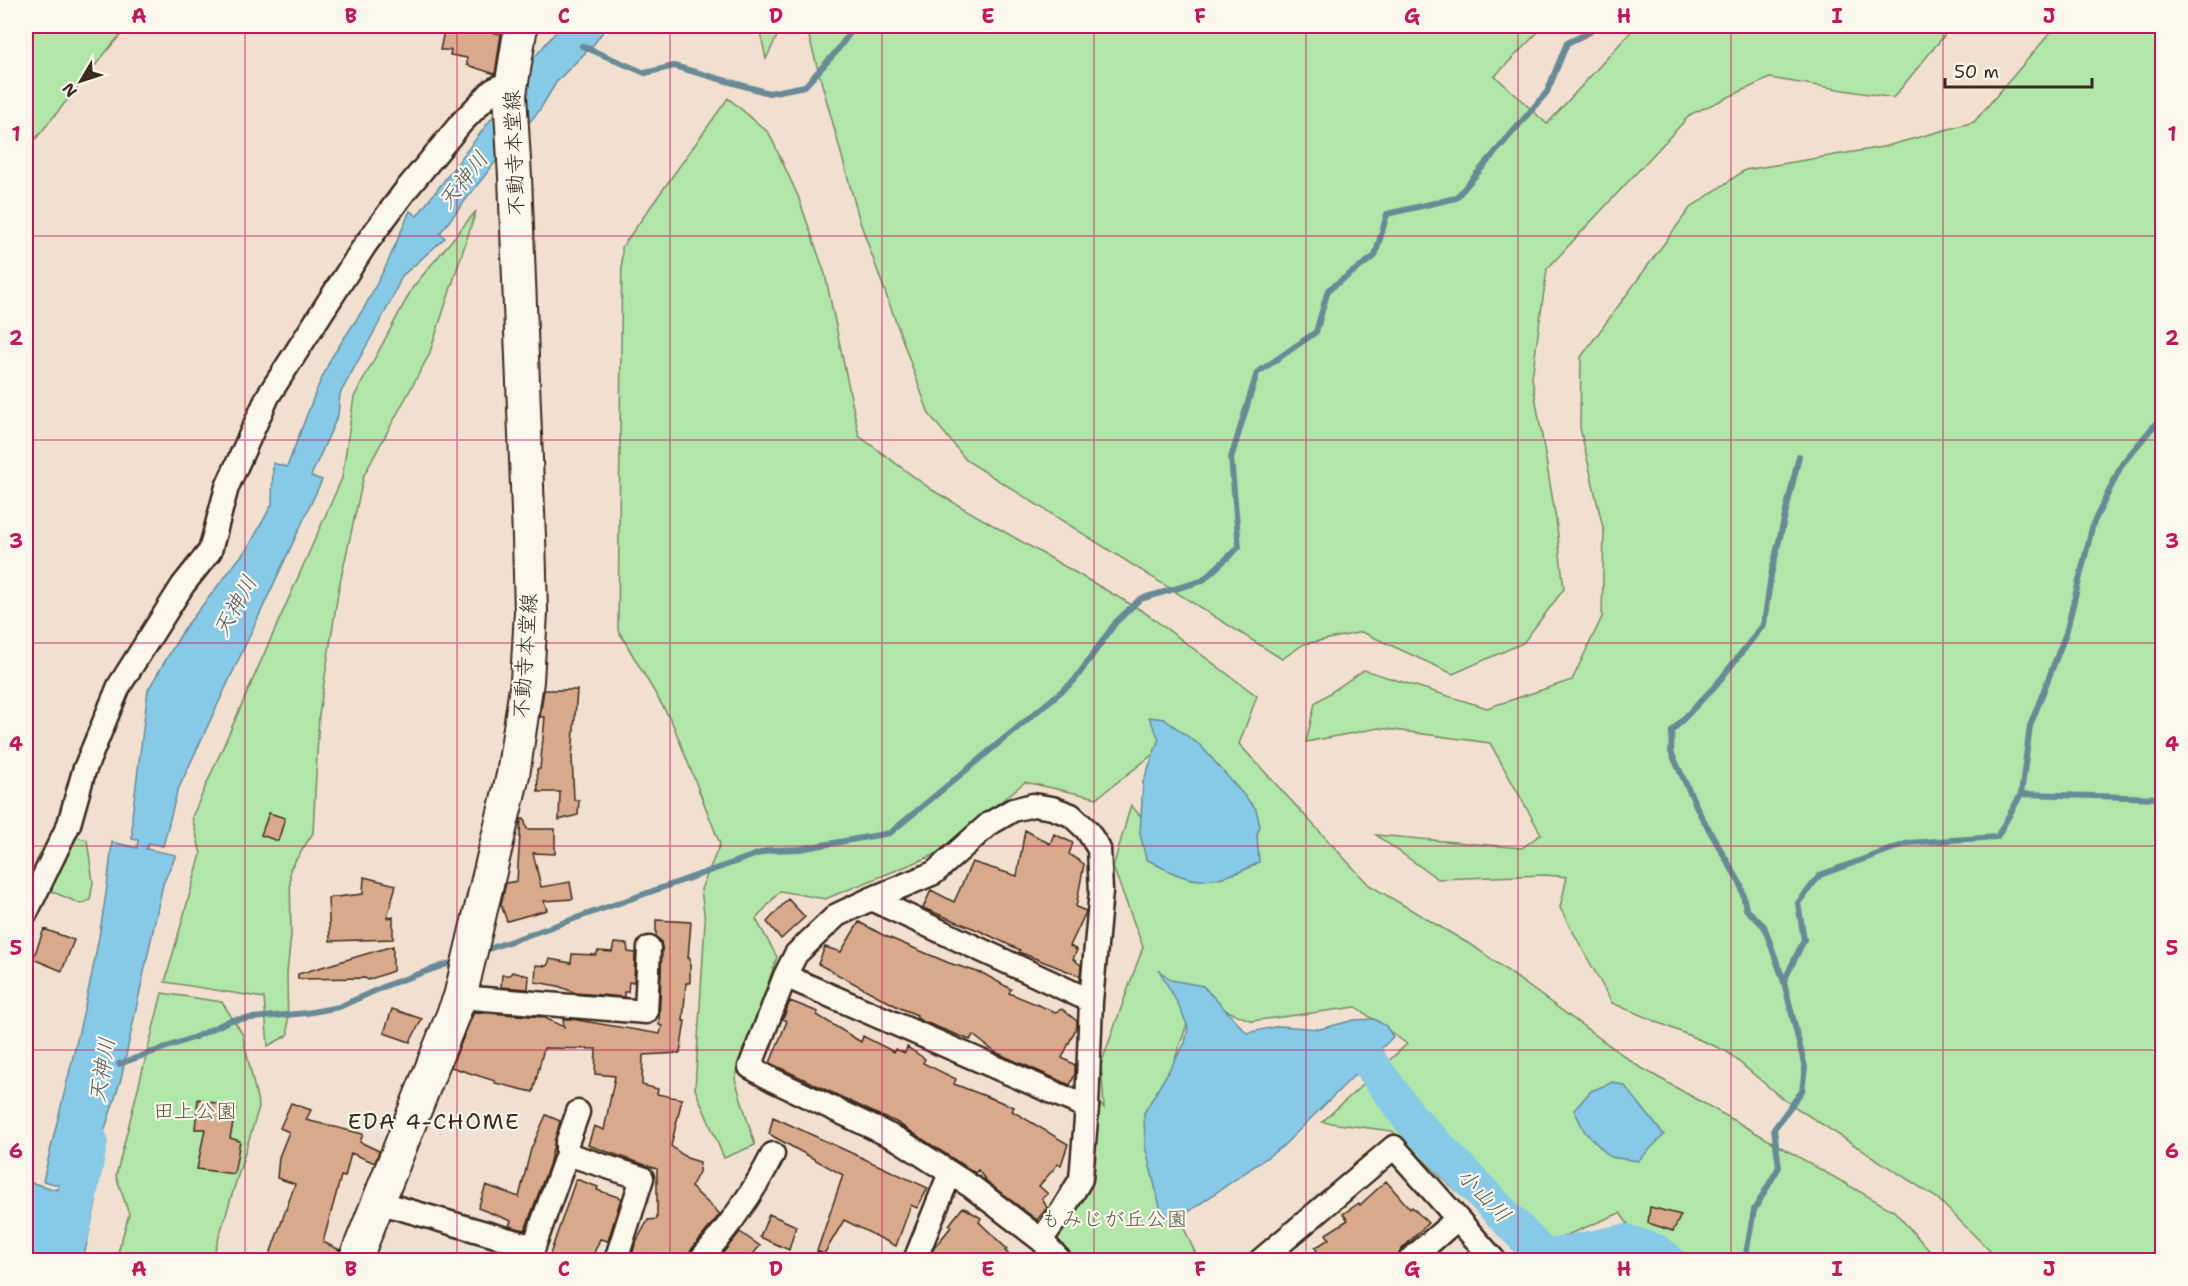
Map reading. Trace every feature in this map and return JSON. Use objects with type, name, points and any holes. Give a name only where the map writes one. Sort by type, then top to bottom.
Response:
[{"type":"main road","name":"不動寺本堂線","points":[[355,1260],[460,997],[513,775],[527,681],[531,612],[529,537],[511,88],[521,26]]},
{"type":"street","points":[[26,913],[69,824],[84,771],[119,686],[183,585],[210,551],[227,487],[268,396],[365,245],[405,192],[462,122],[493,90],[511,88]]},
{"type":"street","points":[[1041,1240],[1081,1179],[1087,1107],[1091,1001],[1101,891],[1100,849],[1087,830],[1071,815],[1052,808],[1033,805],[1013,810],[989,824],[934,873],[837,915],[796,954],[785,976],[750,1067],[899,1140],[950,1173],[1041,1240],[1060,1260]]},
{"type":"street","points":[[871,899],[1091,1001]]},
{"type":"street","points":[[460,997],[646,1012],[649,948]]},
{"type":"street","points":[[785,976],[1087,1107]]},
{"type":"street","points":[[378,1202],[532,1254],[567,1154],[567,1143],[578,1112]]},
{"type":"street","points":[[1261,1260],[1394,1147],[1494,1260]]},
{"type":"street","points":[[567,1154],[642,1178],[616,1260]]},
{"type":"street","points":[[700,1260],[764,1172],[773,1154]]},
{"type":"street","points":[[915,1260],[950,1173]]},
{"type":"street","points":[[1410,1260],[1457,1219]]},
{"type":"green space","points":[[26,26],[130,26],[115,41],[26,151]]},
{"type":"green space","points":[[759,26],[782,26],[766,59]]},
{"type":"green space","points":[[806,26],[1544,26],[1495,76],[1547,124],[1636,26],[1952,26],[1893,98],[1770,78],[1691,114],[1547,269],[1532,378],[1556,519],[1564,589],[1523,643],[1453,674],[1362,632],[1304,644],[1282,659],[966,460],[929,414],[860,222]]},
{"type":"green space","points":[[2056,26],[2162,26],[2162,1260],[1999,1260],[1937,1198],[1784,1100],[1726,1051],[1612,1003],[1560,908],[1567,877],[1545,875],[1438,879],[1376,835],[1522,848],[1541,834],[1490,743],[1379,728],[1306,742],[1315,703],[1364,670],[1487,708],[1572,680],[1602,617],[1604,532],[1580,428],[1581,357],[1690,208],[1745,170],[1883,147],[1974,122]]},
{"type":"green space","name":"もみじが丘公園","points":[[728,98],[769,133],[798,196],[825,274],[859,436],[932,490],[1144,612],[1257,696],[1239,744],[1369,885],[1476,948],[1638,1066],[1894,1211],[1938,1260],[1654,1260],[1620,1213],[1548,1243],[1508,1239],[1392,1131],[1322,1122],[1407,1044],[1356,1007],[1252,1021],[1196,998],[1154,1120],[1170,1197],[1197,1257],[1192,1260],[1072,1260],[1052,1239],[1091,1182],[1100,1104],[1104,1108],[1101,1064],[1143,947],[1113,867],[1131,805],[1169,850],[1174,738],[1097,798],[1025,782],[934,855],[825,899],[780,891],[756,919],[777,957],[735,1079],[755,1145],[724,1158],[695,1089],[705,922],[701,889],[720,844],[672,722],[618,630],[622,247]]},
{"type":"green space","points":[[476,211],[429,355],[364,475],[339,587],[319,715],[313,833],[290,869],[288,1035],[268,1046],[264,998],[165,982],[201,854],[192,817],[342,478],[354,397],[413,287]]},
{"type":"green space","points":[[76,837],[87,840],[93,882],[90,900],[81,904],[46,889]]},
{"type":"green space","name":"田上公園","points":[[162,993],[222,1002],[242,1033],[259,1107],[212,1260],[116,1260],[129,1214],[116,1176]]},
{"type":"water","points":[[561,26],[607,26],[594,44],[557,81],[539,111],[500,156],[440,233],[445,238],[402,276],[390,303],[340,394],[338,415],[311,476],[322,480],[177,792],[163,846],[149,843],[146,849],[176,855],[163,884],[121,1079],[85,1191],[71,1188],[68,1193],[96,1202],[83,1260],[26,1260],[26,1190],[29,1182],[57,1190],[59,1185],[43,1181],[93,970],[112,842],[137,848],[138,840],[132,839],[132,817],[148,690],[184,629],[249,546],[272,504],[273,463],[287,467],[331,358],[364,308],[387,264],[410,211],[417,216],[501,106],[527,90],[532,60]]},
{"type":"water","points":[[1149,717],[1164,719],[1201,746],[1256,809],[1260,826],[1257,835],[1259,862],[1231,875],[1200,880],[1179,875],[1146,859],[1140,834],[1143,782],[1159,739]]},
{"type":"water","points":[[1159,970],[1171,980],[1203,986],[1247,1033],[1279,1026],[1320,1029],[1354,1020],[1374,1019],[1386,1026],[1393,1037],[1282,1147],[1171,1222],[1161,1211],[1145,1146],[1144,1113],[1185,1043],[1188,1027]]},
{"type":"water","points":[[1613,1082],[1625,1086],[1664,1135],[1638,1161],[1610,1157],[1585,1132],[1574,1110],[1591,1091]]},
{"type":"building","points":[[445,26],[501,34],[495,74],[467,65],[467,58],[450,55],[451,50],[440,50]]},
{"type":"building","points":[[544,690],[577,690],[572,757],[574,800],[579,800],[578,815],[559,820],[560,792],[538,792],[537,769],[540,769],[545,717],[540,717]]},
{"type":"building","points":[[269,813],[285,818],[278,841],[261,835]]},
{"type":"building","points":[[521,819],[524,819],[527,829],[555,829],[555,854],[533,853],[541,887],[570,882],[573,899],[544,901],[547,910],[507,921],[501,905],[506,883],[517,881]]},
{"type":"building","points":[[1025,830],[1050,844],[1054,834],[1073,843],[1069,854],[1084,864],[1076,907],[1086,911],[1070,946],[1077,950],[1073,959],[1081,965],[1080,976],[1019,952],[1020,950],[980,931],[923,908],[931,890],[954,902],[972,862],[1017,876]]},
{"type":"building","points":[[364,877],[396,885],[387,918],[393,917],[393,939],[330,941],[328,898],[363,894]]},
{"type":"building","points":[[788,899],[805,917],[781,939],[767,922]]},
{"type":"building","points":[[656,920],[691,922],[688,958],[690,958],[690,983],[686,983],[683,1021],[685,1021],[680,1053],[643,1055],[642,1085],[658,1089],[657,1094],[682,1099],[671,1146],[687,1158],[700,1162],[699,1172],[691,1187],[720,1214],[690,1251],[687,1260],[631,1260],[635,1244],[648,1220],[657,1219],[657,1169],[588,1145],[594,1126],[604,1130],[615,1076],[595,1074],[596,1049],[544,1048],[533,1092],[495,1083],[495,1081],[451,1067],[474,1012],[543,1017],[564,1027],[563,1019],[571,1019],[660,1034],[662,1026],[659,1025],[662,949],[661,941],[656,937]]},
{"type":"building","points":[[859,922],[883,935],[949,963],[984,974],[1011,989],[1009,993],[1055,1012],[1062,1009],[1077,1021],[1077,1026],[1062,1058],[1075,1065],[1075,1074],[1070,1085],[995,1052],[973,1035],[970,1040],[922,1021],[916,1017],[917,1015],[818,964],[825,947],[841,952]]},
{"type":"building","points":[[44,929],[74,940],[62,971],[33,959]]},
{"type":"building","points":[[614,943],[627,944],[628,952],[635,953],[634,982],[629,982],[628,992],[624,992],[624,997],[576,993],[558,986],[535,982],[536,965],[547,966],[550,959],[571,963],[572,954],[596,955],[598,951],[612,952]]},
{"type":"building","points":[[393,946],[393,971],[368,980],[365,978],[298,979],[298,974]]},
{"type":"building","points":[[512,972],[529,976],[528,989],[501,987],[502,975],[510,975]]},
{"type":"building","points":[[790,1001],[818,1012],[817,1015],[861,1042],[863,1036],[894,1052],[895,1049],[905,1053],[907,1047],[925,1059],[923,1063],[956,1079],[954,1084],[1014,1107],[1012,1111],[1068,1144],[1061,1165],[1058,1164],[1039,1186],[1048,1194],[1042,1198],[1047,1208],[1037,1220],[987,1182],[978,1170],[975,1173],[896,1122],[770,1063],[787,1021],[783,1019]]},
{"type":"building","points":[[392,1009],[422,1019],[410,1042],[384,1033]]},
{"type":"building","points":[[198,1099],[236,1108],[230,1138],[240,1141],[234,1174],[197,1169],[205,1129],[195,1129]]},
{"type":"building","points":[[291,1103],[311,1110],[306,1120],[363,1134],[360,1142],[379,1151],[375,1163],[351,1153],[345,1177],[341,1176],[323,1242],[340,1250],[337,1260],[268,1260],[295,1184],[277,1178],[279,1157],[289,1132],[280,1128]]},
{"type":"building","points":[[546,1115],[560,1121],[549,1165],[525,1230],[509,1226],[511,1221],[478,1208],[486,1185],[519,1197],[531,1149]]},
{"type":"building","points":[[773,1117],[928,1188],[917,1208],[911,1205],[896,1246],[844,1220],[824,1254],[817,1251],[843,1175],[769,1134]]},
{"type":"building","points":[[576,1179],[598,1187],[597,1190],[621,1198],[608,1241],[600,1239],[591,1260],[548,1260]]},
{"type":"building","points":[[1386,1181],[1410,1209],[1412,1207],[1428,1223],[1401,1250],[1397,1260],[1323,1260],[1315,1248],[1329,1239],[1326,1234],[1348,1220],[1343,1214],[1359,1203],[1360,1205]]},
{"type":"building","points":[[963,1207],[981,1218],[979,1222],[1015,1260],[929,1260],[934,1248]]},
{"type":"building","points":[[1650,1207],[1681,1215],[1673,1231],[1648,1223]]},
{"type":"building","points":[[769,1214],[796,1226],[789,1250],[760,1237]]},
{"type":"building","points":[[740,1232],[760,1246],[748,1260],[717,1260]]},
{"type":"waterway","points":[[582,46],[645,73],[674,66],[769,93],[805,86],[836,52],[855,26]]},
{"type":"waterway","points":[[480,952],[769,850],[800,849],[890,833],[1074,681],[1116,622],[1140,599],[1202,581],[1239,547],[1231,458],[1257,373],[1316,332],[1328,290],[1375,256],[1387,214],[1456,198],[1547,92],[1567,43],[1590,32],[1596,26]]},
{"type":"waterway","points":[[1784,981],[1804,940],[1798,903],[1820,875],[1908,843],[1997,837],[2021,794],[2030,726],[2066,633],[2093,524],[2122,464],[2162,416]]},
{"type":"waterway","points":[[1752,1260],[1746,1254],[1754,1210],[1779,1167],[1774,1129],[1802,1091],[1805,1067],[1784,982],[1764,926],[1746,909],[1741,885],[1700,814],[1671,752],[1672,731],[1716,685],[1764,624],[1771,575],[1799,456]]},
{"type":"waterway","points":[[2021,794],[2162,798]]},
{"type":"waterway","points":[[119,1064],[195,1037],[231,1020],[307,1013],[339,1007],[390,984],[459,960]]},
{"type":"waterway","name":"小山川","points":[[1367,1059],[1409,1117],[1545,1258],[1625,1242],[1656,1252],[1667,1260]]},
{"type":"waterway","name":"天神川","points":[[60,1260],[72,1230],[90,1141]]},
{"type":"district","name":"EDA 4-CHOME","points":[[434,1121]]}]
